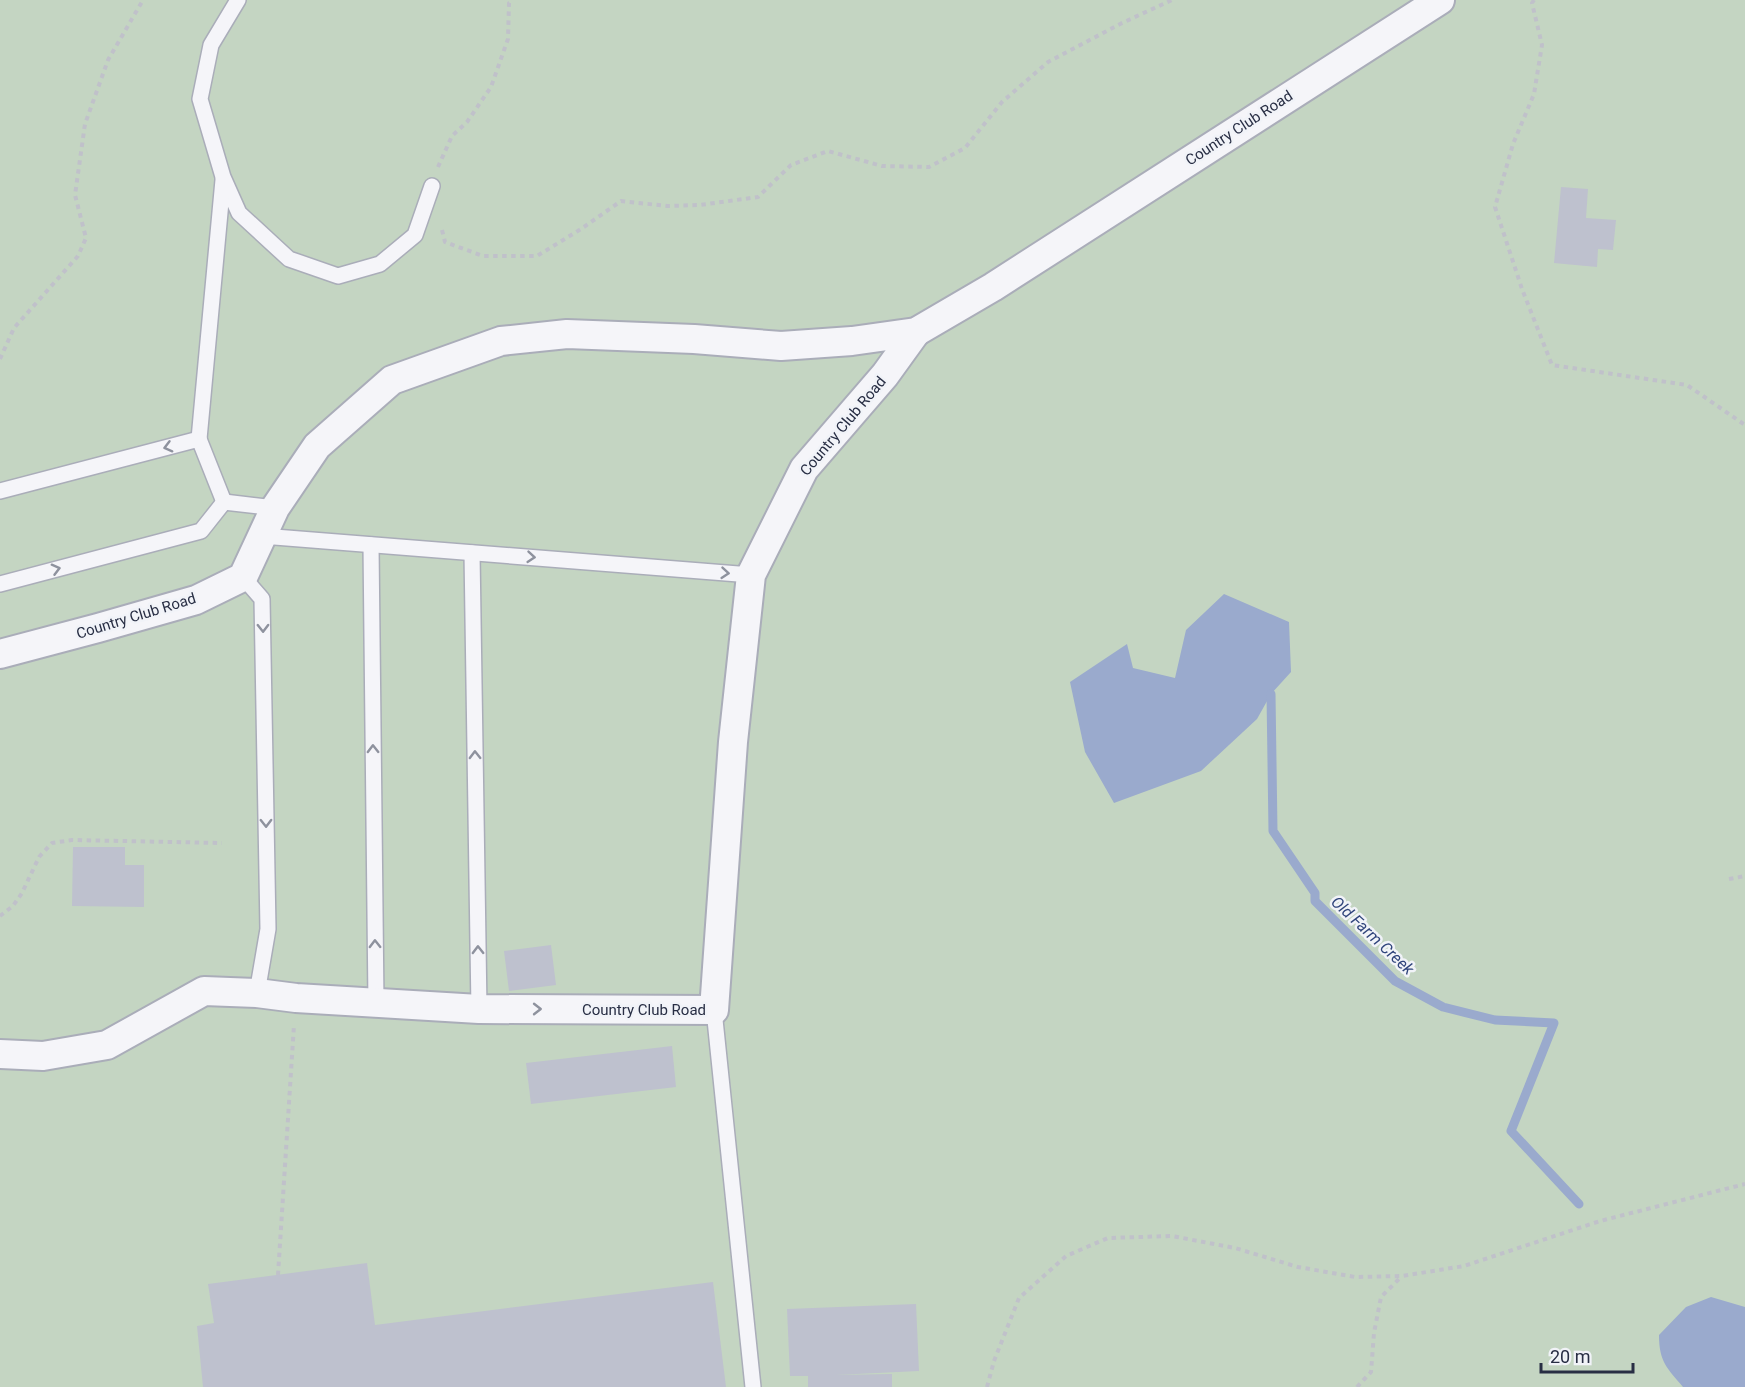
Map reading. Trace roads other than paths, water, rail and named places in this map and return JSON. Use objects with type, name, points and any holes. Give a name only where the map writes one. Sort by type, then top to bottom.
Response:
[{"type":"street","name":"Country Club Road","points":[[0,654],[196,600],[243,577],[275,508],[317,446],[392,380],[501,341],[567,334],[694,339],[781,346],[852,341],[916,332],[993,286],[1440,0]]},
{"type":"street","name":"Country Club Road","points":[[0,1054],[43,1056],[107,1045],[204,991],[479,1009],[714,1010],[733,742],[751,575],[804,469],[885,375],[916,332]]},
{"type":"lane","points":[[238,0],[211,45],[200,99],[223,177],[239,213],[289,259],[338,276],[380,264],[415,235],[432,186]]},
{"type":"lane","points":[[223,177],[199,439],[224,502]]},
{"type":"lane","points":[[0,491],[199,439]]},
{"type":"lane","points":[[224,502],[275,508]]},
{"type":"lane","points":[[0,584],[201,531],[224,502]]},
{"type":"lane","points":[[262,536],[751,575]]},
{"type":"lane","points":[[371,545],[376,1003]]},
{"type":"lane","points":[[472,553],[479,1009]]},
{"type":"lane","points":[[243,577],[262,599],[268,929],[257,993]]},
{"type":"lane","points":[[714,1010],[753,1387]]},
{"type":"water","points":[[1224,594],[1289,622],[1291,672],[1271,694],[1257,719],[1201,771],[1114,803],[1085,752],[1070,682],[1127,644],[1133,668],[1175,678],[1186,630]]},
{"type":"water","points":[[1711,1297],[1745,1307],[1745,1387],[1683,1387],[1662,1358],[1659,1335],[1686,1307]]},
{"type":"waterway","name":"Old Farm Creek","points":[[1271,694],[1273,831],[1315,893],[1315,901],[1395,981],[1443,1007],[1495,1020],[1554,1023],[1511,1131],[1579,1204]]}]
